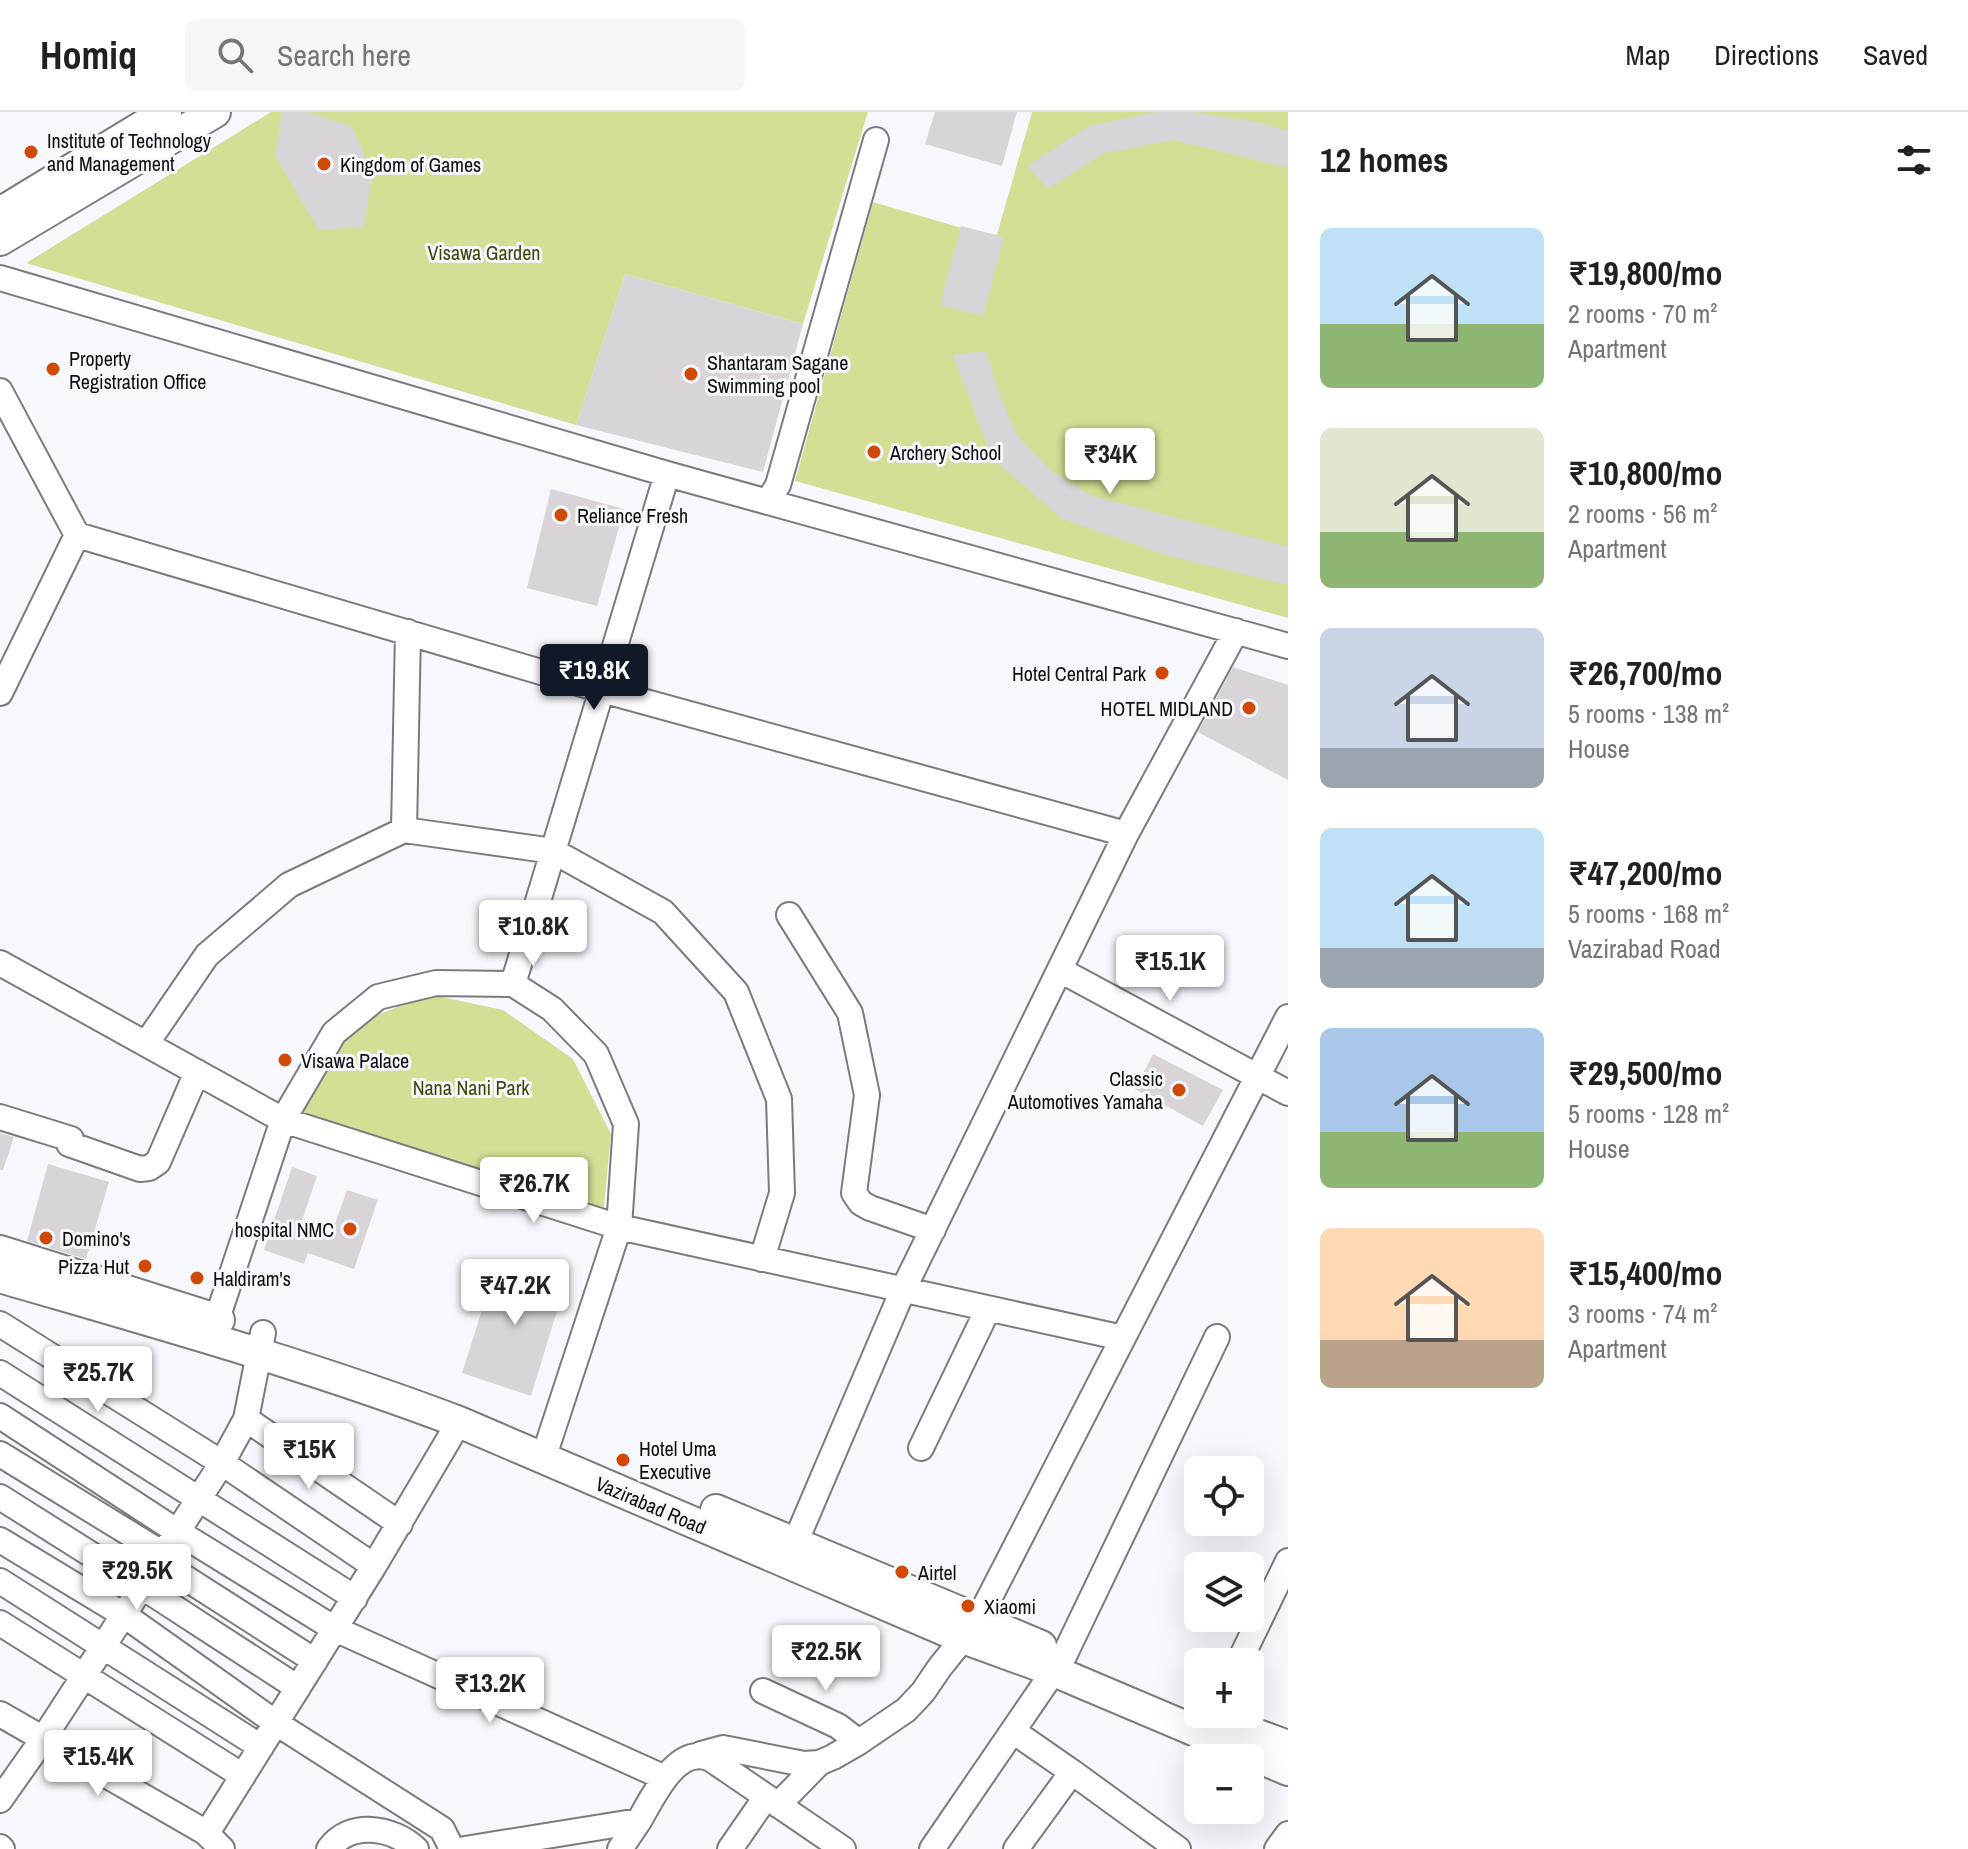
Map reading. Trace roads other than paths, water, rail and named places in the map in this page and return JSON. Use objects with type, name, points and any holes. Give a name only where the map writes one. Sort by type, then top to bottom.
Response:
[{"type":"main road","points":[[0,213],[166,112]]},
{"type":"main road","points":[[0,240],[215,112]]},
{"type":"main road","name":"Vazirabad Road","points":[[0,1251],[217,1319],[261,1342],[400,1400],[546,1450],[795,1543],[970,1629]]},
{"type":"main road","name":"Vazirabad Road","points":[[0,1277],[261,1342],[470,1408],[546,1450],[970,1629],[1059,1664],[1184,1706]]},
{"type":"main road","name":"Vazirabad Road","points":[[1059,1664],[1288,1770]]},
{"type":"main road","name":"Vazirabad Road","points":[[1242,1728],[1288,1746]]},
{"type":"street","points":[[768,502],[778,485],[876,140]]},
{"type":"street","points":[[0,278],[667,474],[1288,646]]},
{"type":"street","points":[[0,391],[77,535],[602,690],[1126,834]]},
{"type":"street","points":[[513,984],[667,474]]},
{"type":"street","points":[[0,693],[77,535]]},
{"type":"street","points":[[795,1543],[903,1290],[1126,834],[1236,631]]},
{"type":"street","points":[[404,830],[408,632]]},
{"type":"street","points":[[146,1044],[207,955],[289,885],[404,830],[553,851],[663,912],[736,992],[779,1099],[782,1193],[762,1259]]},
{"type":"street","points":[[789,915],[850,1013],[867,1095],[854,1193],[861,1203],[870,1208],[933,1230]]},
{"type":"street","points":[[0,963],[283,1120],[619,1227],[1123,1338]]},
{"type":"street","points":[[1060,970],[1288,1093]]},
{"type":"street","points":[[217,1319],[283,1120],[334,1033],[378,997],[436,983],[513,984],[552,1009],[596,1054],[626,1124],[619,1227],[546,1450]]},
{"type":"street","points":[[730,1849],[772,1801],[819,1763],[859,1742],[906,1710],[970,1629],[1288,1017]]},
{"type":"street","points":[[0,1117],[140,1169],[149,1168],[158,1162],[197,1072]]},
{"type":"street","points":[[921,1448],[988,1309]]},
{"type":"street","points":[[0,1324],[222,1463],[374,1566]]},
{"type":"street","points":[[932,1849],[1059,1664],[1217,1337]]},
{"type":"street","points":[[4,1787],[43,1739],[222,1463],[246,1419],[261,1342]]},
{"type":"street","points":[[0,1373],[355,1598]]},
{"type":"street","points":[[0,1416],[335,1629],[665,1778]]},
{"type":"street","points":[[246,1419],[400,1524]]},
{"type":"street","points":[[0,1714],[206,1841],[459,1422]]},
{"type":"street","points":[[0,1454],[315,1661]]},
{"type":"street","points":[[0,1497],[298,1688]]},
{"type":"street","points":[[0,1540],[124,1615],[276,1723],[442,1829],[452,1849]]},
{"type":"street","points":[[1249,1648],[1279,1604],[1288,1561]]},
{"type":"street","points":[[0,1581],[261,1747]]},
{"type":"street","points":[[0,1623],[243,1776]]},
{"type":"street","points":[[763,1691],[838,1726],[859,1742]]},
{"type":"street","points":[[1013,1731],[1178,1849]]},
{"type":"street","points":[[620,1849],[665,1778],[686,1758],[723,1748],[804,1764],[819,1763]]},
{"type":"street","points":[[701,1754],[843,1849]]},
{"type":"street","points":[[1016,1849],[1072,1772]]},
{"type":"street","points":[[465,1849],[510,1845],[639,1821]]},
{"type":"street","points":[[329,1849],[347,1833],[362,1829],[404,1839],[416,1849]]},
{"type":"street","points":[[1277,1849],[1288,1834]]},
{"type":"place","name":"Institute of Technology and Management","points":[[31,152]]},
{"type":"place","name":"Kingdom of Games","points":[[324,164]]},
{"type":"place","name":"Property Registration Office","points":[[53,369]]},
{"type":"place","name":"Shantaram Sagane Swimming pool","points":[[691,374]]},
{"type":"place","name":"Archery School","points":[[874,452]]},
{"type":"place","name":"Reliance Fresh","points":[[561,515]]},
{"type":"place","name":"Hotel Central Park","points":[[1162,673]]},
{"type":"place","name":"HOTEL MIDLAND","points":[[1249,708]]},
{"type":"place","name":"Visawa Palace","points":[[285,1060]]},
{"type":"place","name":"Classic Automotives Yamaha","points":[[1179,1090]]},
{"type":"place","name":"hospital NMC","points":[[350,1229]]},
{"type":"place","name":"Domino's","points":[[46,1238]]},
{"type":"place","name":"Pizza Hut","points":[[145,1266]]},
{"type":"place","name":"Haldiram's","points":[[197,1278]]},
{"type":"place","name":"Hotel Uma Executive","points":[[623,1460]]},
{"type":"place","name":"Airtel","points":[[902,1572]]},
{"type":"place","name":"Xiaomi","points":[[968,1606]]},
{"type":"park label","name":"Visawa Garden","points":[[484,252]]},
{"type":"park label","name":"Nana Nani Park","points":[[471,1087]]}]
